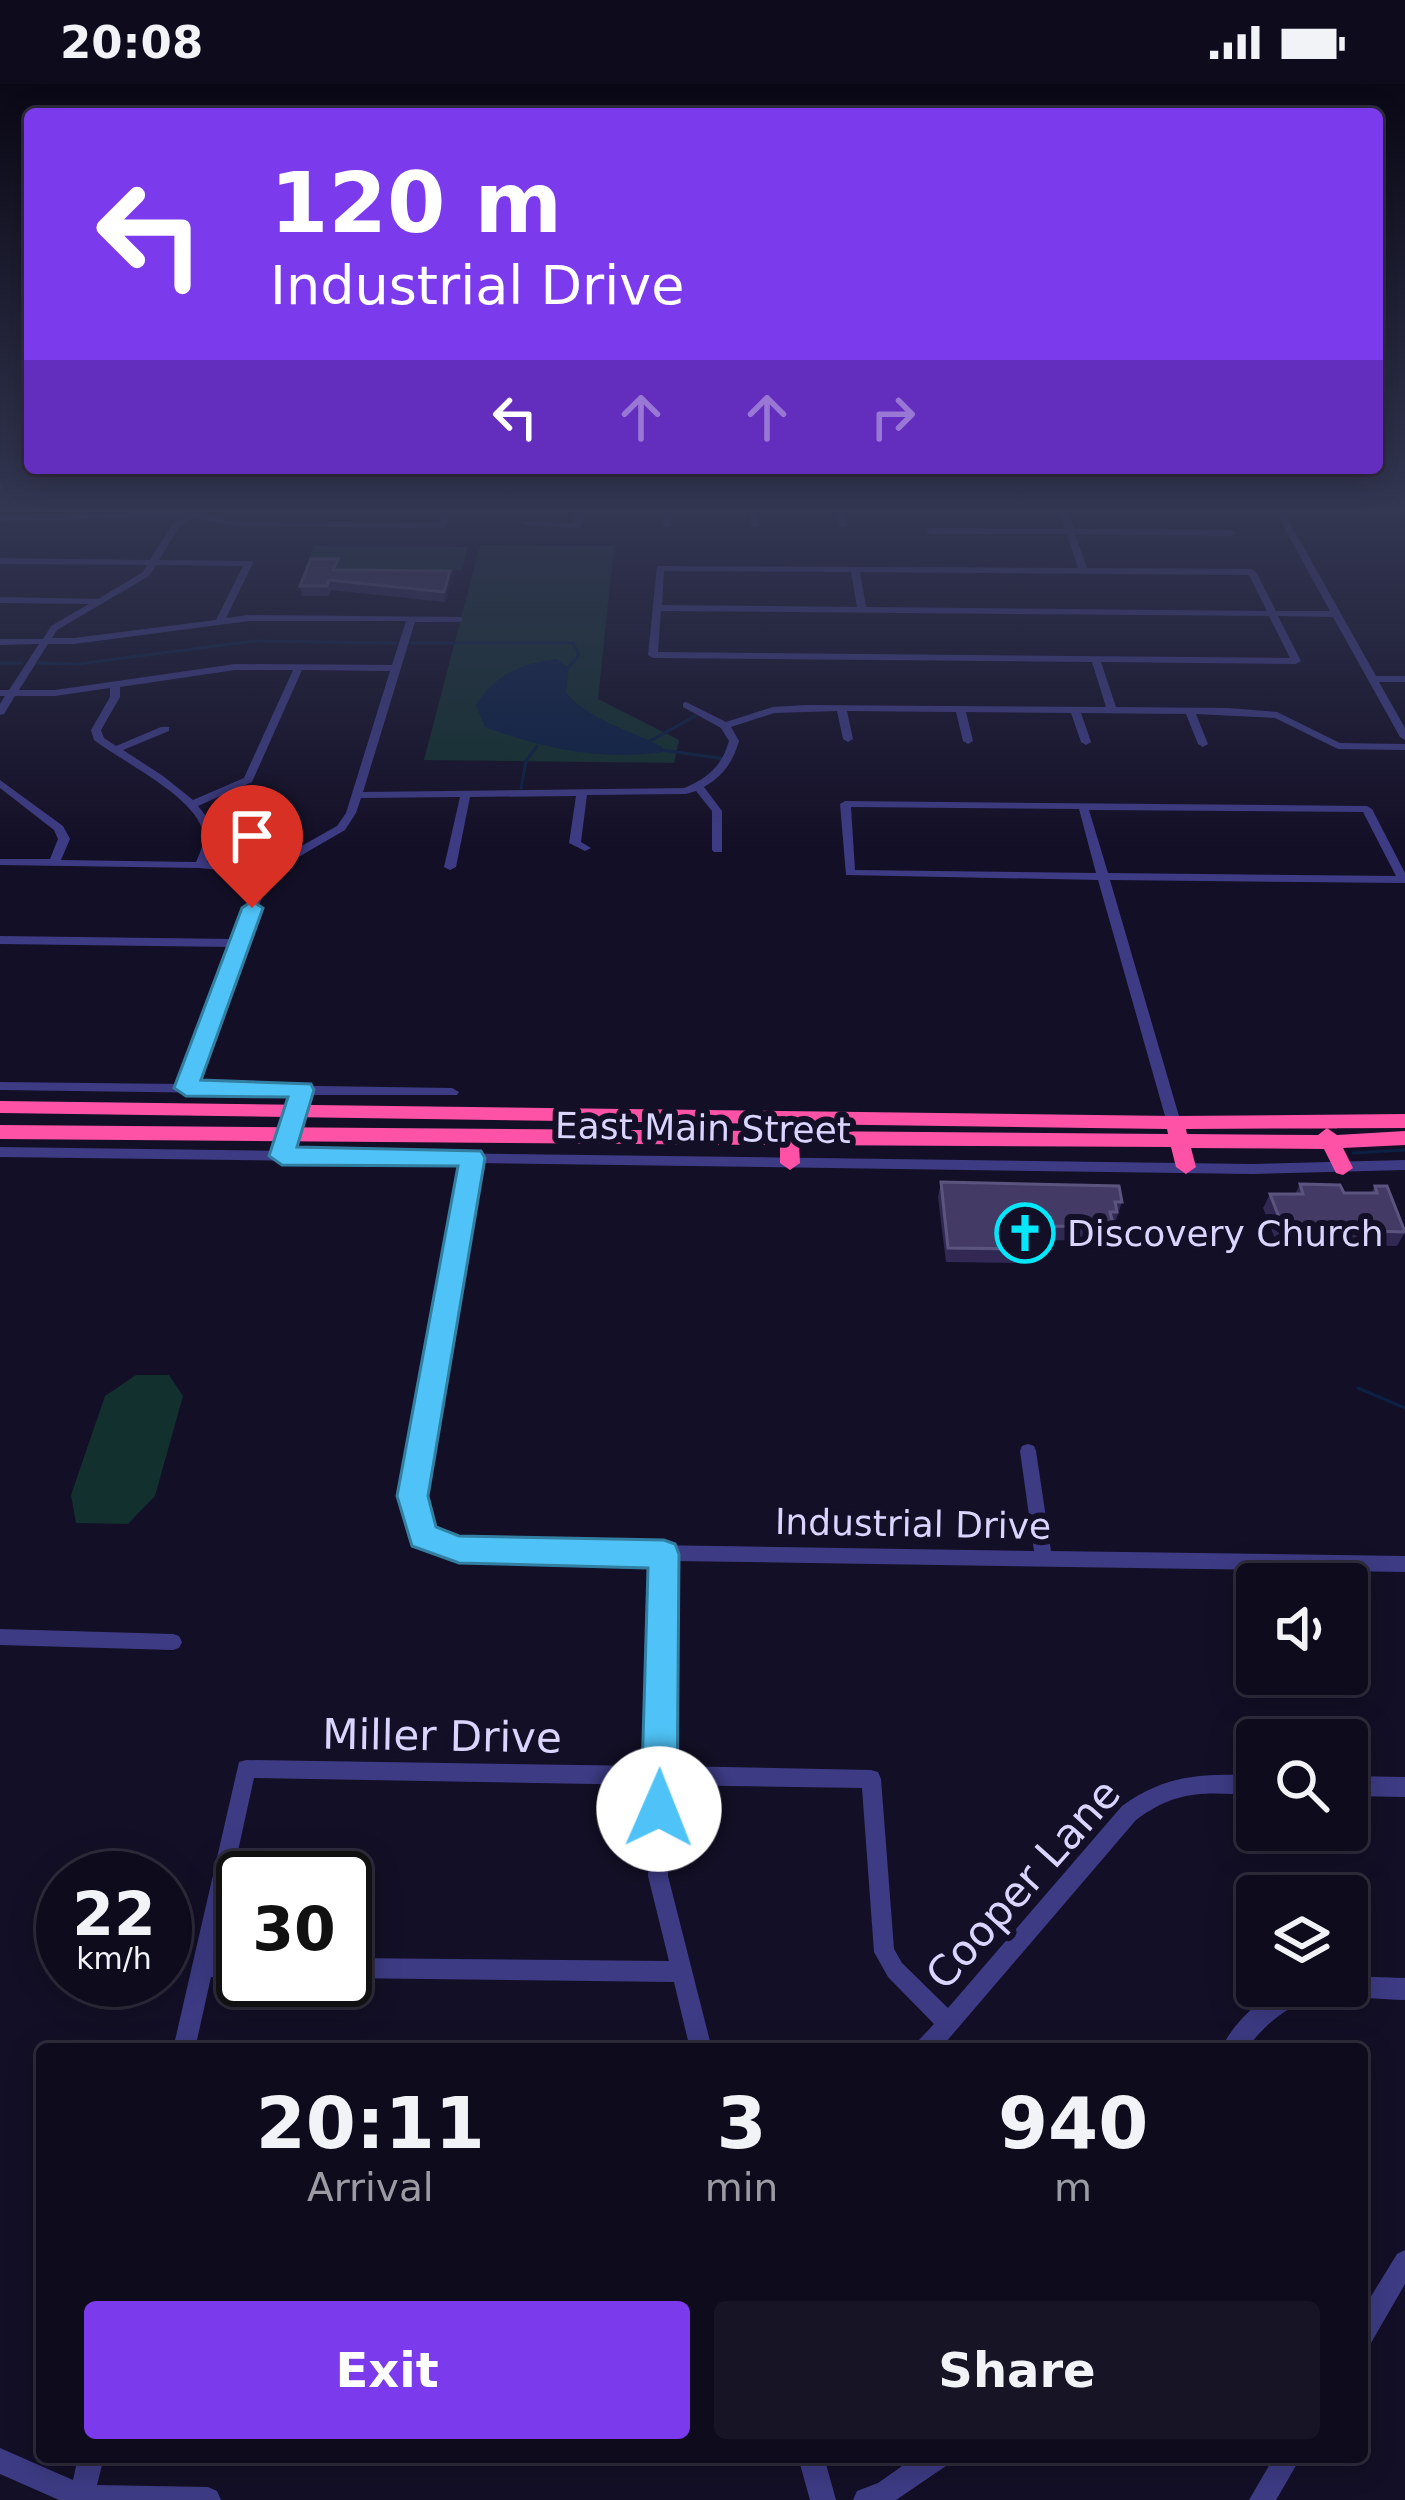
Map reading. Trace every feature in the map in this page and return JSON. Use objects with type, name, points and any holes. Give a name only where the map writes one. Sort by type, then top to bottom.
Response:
[{"type":"highway","name":"East Main Street","points":[[0,1106],[789,1128]]},
{"type":"highway","name":"East Main Street","points":[[1326,1133],[1405,1120]]},
{"type":"highway","name":"East Main Street","points":[[0,1132],[287,1135],[789,1128],[1326,1133],[1405,1138]]},
{"type":"highway","points":[[789,1128],[790,1163]]},
{"type":"highway","points":[[1176,1131],[1186,1167]]},
{"type":"highway","points":[[1326,1133],[1342,1168]]},
{"type":"street","points":[[0,712],[6,693],[58,625],[67,620]]},
{"type":"street","points":[[0,642],[44,642],[220,621],[340,620]]},
{"type":"street","points":[[0,862],[200,865],[266,871],[340,829],[357,795],[412,620]]},
{"type":"street","points":[[447,620],[459,620]]},
{"type":"street","points":[[656,620],[653,655],[1296,661],[1276,620]]},
{"type":"street","points":[[1339,620],[1405,737]]},
{"type":"street","points":[[1095,658],[1112,710]]},
{"type":"street","points":[[6,693],[115,685],[236,667],[397,668]]},
{"type":"street","points":[[191,805],[248,780],[299,667]]},
{"type":"street","points":[[1372,679],[1405,679]]},
{"type":"street","points":[[115,685],[115,697],[96,730],[99,740],[191,805],[207,826],[208,847],[200,865]]},
{"type":"street","points":[[357,795],[672,793],[698,786],[730,761],[734,741],[725,725],[686,705]]},
{"type":"street","points":[[841,708],[848,739]]},
{"type":"street","points":[[960,709],[968,741]]},
{"type":"street","points":[[725,725],[773,710],[1190,710],[1277,716],[1338,746],[1405,747]]},
{"type":"street","points":[[1075,710],[1086,742]]},
{"type":"street","points":[[1190,710],[1203,744]]},
{"type":"street","points":[[115,750],[164,729]]},
{"type":"street","points":[[0,784],[59,828],[64,839],[54,863]]},
{"type":"street","points":[[698,786],[717,811],[718,850]]},
{"type":"street","points":[[450,867],[466,792]]},
{"type":"street","points":[[581,793],[575,844],[585,848]]},
{"type":"street","points":[[845,804],[1367,809],[1386,844],[1403,880],[850,874],[845,804]]},
{"type":"street","points":[[1083,806],[1176,1131]]},
{"type":"street","points":[[1386,844],[1404,845]]},
{"type":"street","points":[[186,1088],[266,871]]},
{"type":"street","points":[[0,940],[239,943]]},
{"type":"street","points":[[0,1086],[452,1092]]},
{"type":"street","points":[[282,1156],[302,1090]]},
{"type":"street","name":"East Main Street","points":[[0,1152],[1186,1167],[1405,1165]]},
{"type":"street","name":"Industrial Drive","points":[[472,1158],[412,1496],[423,1536],[459,1550],[1405,1564]]},
{"type":"street","points":[[1028,1451],[1044,1559]]},
{"type":"street","points":[[664,1554],[658,1876],[700,2043]]},
{"type":"street","points":[[0,1637],[173,1642]]},
{"type":"street","name":"Miller Drive","points":[[203,1966],[246,1769],[871,1779],[884,1952],[895,1970],[948,2024]]},
{"type":"street","name":"Cooper Lane","points":[[931,2043],[1129,1813],[1157,1790],[1236,1785]]},
{"type":"street","points":[[1368,1786],[1405,1787]]},
{"type":"street","points":[[185,2043],[203,1966],[216,1966]]},
{"type":"street","points":[[372,1968],[682,1972]]},
{"type":"street","points":[[1236,2043],[1277,1998],[1315,1987],[1405,1989]]},
{"type":"street","points":[[1368,2324],[1405,2262]]},
{"type":"street","points":[[0,2461],[81,2498],[208,2500]]},
{"type":"street","points":[[81,2498],[90,2463]]},
{"type":"street","points":[[813,2463],[823,2500]]},
{"type":"street","points":[[866,2500],[928,2463]]},
{"type":"street","points":[[1262,2500],[1284,2463]]},
{"type":"green space","points":[[461,620],[606,620],[598,699],[679,740],[674,763],[424,760]]},
{"type":"green space","points":[[136,1375],[169,1375],[183,1396],[155,1496],[128,1524],[76,1523],[71,1495],[105,1396]]},
{"type":"water","points":[[557,659],[569,668],[566,693],[576,703],[662,747],[662,752],[571,751],[485,727],[476,705],[491,686],[521,667]]},
{"type":"building","name":"Discovery Church","points":[[941,1182],[1119,1186],[1122,1202],[1115,1202],[1117,1212],[1110,1212],[1114,1227],[1043,1226],[1045,1235],[1026,1235],[1028,1249],[948,1248]]},
{"type":"building","points":[[1300,1184],[1340,1185],[1344,1193],[1377,1193],[1375,1186],[1387,1186],[1405,1232],[1286,1235],[1270,1194],[1303,1194]]},
{"type":"waterway","points":[[38,663],[78,664],[254,641],[396,643]]},
{"type":"waterway","points":[[411,643],[573,643],[579,655],[568,668]]},
{"type":"waterway","points":[[0,663],[22,663]]},
{"type":"waterway","points":[[650,741],[695,716]]},
{"type":"waterway","points":[[521,788],[526,761],[537,746]]},
{"type":"waterway","points":[[662,750],[725,759]]},
{"type":"waterway","points":[[1353,1153],[1405,1150]]},
{"type":"waterway","points":[[1358,1388],[1405,1408]]},
{"type":"place","name":"Discovery Church","points":[[1025,1233]]},
{"type":"route","points":[[252,908],[186,1088],[302,1090],[282,1156],[472,1158],[412,1496],[423,1536],[459,1550],[664,1554],[659,1809]]}]
